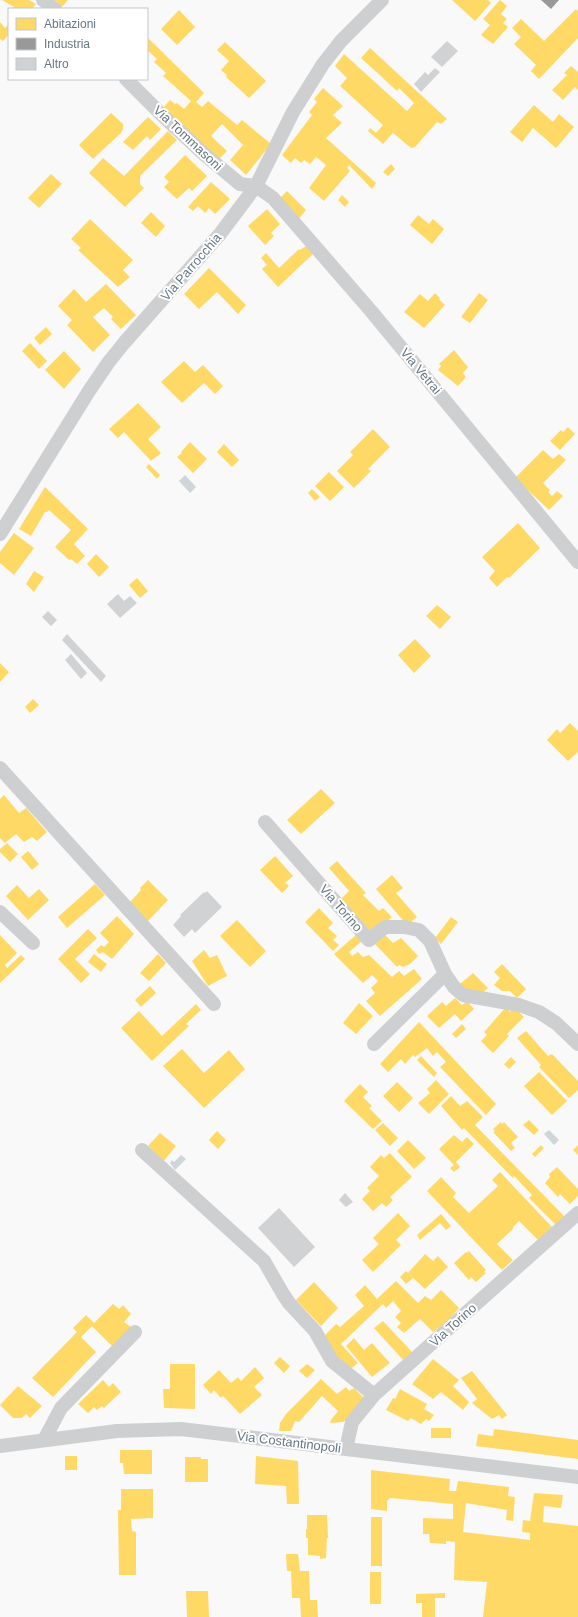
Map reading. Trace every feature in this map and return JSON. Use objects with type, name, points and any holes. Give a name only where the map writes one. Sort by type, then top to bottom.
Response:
[{"type":"street","points":[[44,0],[55,8]]},
{"type":"street","name":"Via Parrocchia","points":[[0,534],[108,363],[220,234],[256,186],[293,112],[323,64],[341,41],[382,0]]},
{"type":"street","name":"Via Tommasoni","points":[[127,80],[198,150],[240,184],[256,186]]},
{"type":"street","name":"Via Vetrai","points":[[256,186],[273,198],[324,256],[578,562]]},
{"type":"street","points":[[0,768],[214,1004]]},
{"type":"street","name":"Via Torino","points":[[265,822],[369,940],[385,927],[404,926],[419,930],[430,941],[445,974],[454,987],[463,995],[519,1005],[539,1012],[556,1023],[578,1044]]},
{"type":"street","points":[[0,912],[33,943]]},
{"type":"street","points":[[374,1044],[445,974]]},
{"type":"street","points":[[142,1150],[264,1261],[289,1303],[315,1331],[332,1361],[374,1395]]},
{"type":"street","name":"Via Torino","points":[[346,1449],[352,1422],[374,1395],[578,1213]]},
{"type":"street","points":[[44,1440],[61,1408],[134,1332]]},
{"type":"street","name":"Via Costantinopoli","points":[[0,1446],[117,1431],[181,1429],[578,1477]]},
{"type":"shaded area","points":[[185,475],[196,487],[190,493],[179,481]]},
{"type":"shaded area","points":[[549,1130],[559,1140],[554,1145],[544,1134]]},
{"type":"shaded area","points":[[181,1155],[186,1159],[175,1170],[170,1163],[172,1160],[174,1162]]},
{"type":"building: Abitazioni","points":[[2,0],[29,0],[36,4],[33,8],[14,7]]},
{"type":"building: Abitazioni","points":[[55,0],[68,0],[62,7]]},
{"type":"building: Abitazioni","points":[[452,0],[488,0],[491,3],[475,21]]},
{"type":"building: Abitazioni","points":[[500,0],[507,6],[501,14],[507,19],[503,23],[508,27],[493,44],[481,35],[490,25],[483,19]]},
{"type":"building: Abitazioni","points":[[576,9],[578,11],[578,38],[539,79],[531,71],[536,65],[514,44],[521,37],[512,28],[521,19],[544,41]]},
{"type":"building: Abitazioni","points":[[179,10],[195,27],[177,45],[161,29]]},
{"type":"building: Abitazioni","points":[[0,22],[5,28],[8,25],[8,35],[3,41],[0,39]]},
{"type":"building: Abitazioni","points":[[148,38],[204,93],[196,102],[202,107],[208,101],[237,125],[242,120],[271,144],[246,175],[230,160],[243,145],[222,124],[211,136],[227,151],[218,160],[163,108],[170,100],[175,104],[177,103],[184,109],[191,101],[163,76],[166,73],[154,62],[157,59],[148,51]]},
{"type":"building: Abitazioni","points":[[225,42],[266,81],[249,98],[226,77],[227,75],[221,70],[229,61],[217,50]]},
{"type":"building: Abitazioni","points":[[370,48],[447,119],[441,124],[437,122],[415,147],[411,148],[393,133],[383,144],[368,131],[370,128],[376,133],[383,125],[340,86],[347,78],[335,66],[344,54],[407,111],[414,103],[399,88],[397,91],[361,58]]},
{"type":"building: Abitazioni","points":[[571,66],[578,72],[578,90],[575,87],[563,100],[552,90],[567,75],[564,73]]},
{"type":"building: Abitazioni","points":[[323,88],[343,106],[333,115],[342,123],[326,138],[376,183],[372,189],[349,165],[347,168],[350,171],[324,201],[309,188],[326,165],[316,157],[310,164],[304,160],[301,163],[295,158],[291,163],[282,155],[312,115],[309,112],[317,102],[314,99]]},
{"type":"building: Abitazioni","points":[[534,105],[553,122],[559,114],[574,127],[556,148],[533,128],[522,142],[510,132]]},
{"type":"building: Abitazioni","points":[[111,113],[123,124],[123,129],[121,133],[93,159],[79,145]]},
{"type":"building: Abitazioni","points":[[148,117],[161,129],[150,140],[147,136],[133,150],[123,142]]},
{"type":"building: Abitazioni","points":[[168,131],[177,140],[141,175],[140,184],[144,188],[125,207],[89,173],[103,158],[124,176]]},
{"type":"building: Abitazioni","points":[[185,155],[207,176],[192,191],[189,188],[177,199],[164,187],[169,182],[164,177]]},
{"type":"building: Abitazioni","points":[[391,164],[395,169],[388,176],[383,172]]},
{"type":"building: Abitazioni","points":[[51,174],[62,184],[39,208],[28,198]]},
{"type":"building: Abitazioni","points":[[211,182],[230,199],[215,214],[209,208],[205,213],[198,206],[193,211],[188,207]]},
{"type":"building: Abitazioni","points":[[287,191],[306,210],[297,221],[278,200]]},
{"type":"building: Abitazioni","points":[[342,195],[349,202],[345,207],[338,200]]},
{"type":"building: Abitazioni","points":[[267,209],[280,224],[271,233],[274,236],[265,245],[248,226]]},
{"type":"building: Abitazioni","points":[[151,212],[165,226],[156,237],[141,223]]},
{"type":"building: Abitazioni","points":[[418,215],[429,224],[433,219],[444,229],[432,244],[410,225]]},
{"type":"building: Abitazioni","points":[[90,219],[133,260],[123,270],[130,277],[118,287],[78,250],[81,248],[71,239]]},
{"type":"building: Abitazioni","points":[[306,246],[313,254],[278,287],[262,269],[267,265],[261,258],[266,253],[279,268],[299,249],[300,250]]},
{"type":"building: Abitazioni","points":[[209,268],[246,305],[238,314],[217,292],[199,309],[184,294]]},
{"type":"building: Abitazioni","points":[[106,284],[136,315],[121,329],[111,319],[113,317],[104,308],[93,317],[110,335],[93,352],[67,325],[72,320],[58,306],[74,289],[86,302]]},
{"type":"building: Abitazioni","points":[[435,293],[445,305],[424,328],[404,312],[420,294],[428,301]]},
{"type":"building: Abitazioni","points":[[479,293],[488,300],[470,323],[461,317]]},
{"type":"building: Abitazioni","points":[[46,327],[52,334],[40,345],[34,338]]},
{"type":"building: Abitazioni","points":[[30,343],[47,361],[39,369],[22,351]]},
{"type":"building: Abitazioni","points":[[454,350],[468,367],[463,373],[466,377],[458,386],[438,370],[441,366],[439,364]]},
{"type":"building: Abitazioni","points":[[64,351],[81,369],[64,389],[45,370]]},
{"type":"building: Abitazioni","points":[[184,361],[195,372],[203,365],[223,386],[215,394],[204,383],[182,403],[161,382]]},
{"type":"building: Abitazioni","points":[[138,403],[161,427],[148,439],[161,453],[151,461],[124,432],[118,438],[109,429]]},
{"type":"building: Abitazioni","points":[[568,427],[575,434],[560,450],[550,441],[561,430],[563,432]]},
{"type":"building: Abitazioni","points":[[373,429],[390,447],[368,469],[371,471],[354,488],[337,471],[353,455],[350,452]]},
{"type":"building: Abitazioni","points":[[190,442],[207,459],[193,473],[177,457]]},
{"type":"building: Abitazioni","points":[[224,444],[239,460],[232,467],[217,452]]},
{"type":"building: Abitazioni","points":[[543,450],[553,459],[559,454],[566,460],[543,483],[550,490],[548,492],[552,496],[557,491],[563,496],[549,510],[515,478]]},
{"type":"building: Abitazioni","points":[[149,464],[160,475],[157,479],[146,467]]},
{"type":"building: Abitazioni","points":[[329,472],[344,487],[330,501],[315,486]]},
{"type":"building: Abitazioni","points":[[45,487],[88,529],[74,544],[85,556],[77,564],[71,559],[69,560],[55,547],[71,530],[49,510],[45,512],[31,536],[19,529]]},
{"type":"building: Abitazioni","points":[[312,489],[320,497],[315,501],[308,493]]},
{"type":"building: Abitazioni","points":[[518,523],[540,548],[509,578],[507,577],[497,587],[489,578],[495,571],[482,557]]},
{"type":"building: Abitazioni","points":[[14,533],[34,548],[14,575],[0,563],[0,552]]},
{"type":"building: Abitazioni","points":[[96,554],[109,567],[99,577],[87,564]]},
{"type":"building: Abitazioni","points":[[34,571],[44,577],[34,592],[26,584]]},
{"type":"building: Abitazioni","points":[[137,578],[148,591],[140,598],[129,585]]},
{"type":"building: Abitazioni","points":[[437,605],[451,617],[440,629],[426,616]]},
{"type":"building: Abitazioni","points":[[415,639],[431,656],[414,673],[398,655]]},
{"type":"building: Abitazioni","points":[[0,663],[9,672],[0,682]]},
{"type":"building: Abitazioni","points":[[33,699],[39,705],[30,713],[25,707]]},
{"type":"building: Abitazioni","points":[[570,723],[578,731],[578,752],[568,761],[547,740],[557,729],[560,733]]},
{"type":"building: Abitazioni","points":[[321,789],[335,803],[301,834],[287,820]]},
{"type":"building: Abitazioni","points":[[4,795],[19,813],[26,808],[47,832],[37,841],[32,837],[24,842],[16,834],[5,843],[0,838],[0,799]]},
{"type":"building: Abitazioni","points":[[7,843],[18,854],[10,862],[0,852],[0,849]]},
{"type":"building: Abitazioni","points":[[28,851],[39,864],[32,870],[21,857]]},
{"type":"building: Abitazioni","points":[[275,856],[293,876],[285,883],[289,886],[282,893],[260,870]]},
{"type":"building: Abitazioni","points":[[337,861],[366,893],[363,895],[379,911],[383,908],[392,917],[373,934],[341,899],[349,891],[329,868]]},
{"type":"building: Abitazioni","points":[[392,875],[403,888],[396,893],[417,917],[407,925],[376,889]]},
{"type":"building: Abitazioni","points":[[148,880],[168,900],[148,921],[130,902]]},
{"type":"building: Abitazioni","points":[[95,884],[105,895],[67,928],[58,917]]},
{"type":"building: Abitazioni","points":[[17,885],[29,898],[39,889],[49,900],[28,920],[6,896]]},
{"type":"building: Abitazioni","points":[[319,908],[333,923],[328,928],[337,936],[333,940],[339,945],[333,951],[305,922]]},
{"type":"building: Abitazioni","points":[[117,916],[134,934],[112,959],[103,952],[99,954],[96,950],[101,945],[104,947],[109,942],[100,933]]},
{"type":"building: Abitazioni","points":[[451,917],[458,922],[441,944],[435,938]]},
{"type":"building: Abitazioni","points":[[237,920],[266,951],[250,967],[220,936]]},
{"type":"building: Abitazioni","points":[[88,929],[97,938],[75,959],[90,974],[81,983],[58,959]]},
{"type":"building: Abitazioni","points":[[384,934],[393,943],[401,938],[418,956],[410,964],[403,967],[399,965],[397,967],[372,941]]},
{"type":"building: Abitazioni","points":[[0,935],[17,953],[5,965],[7,968],[21,955],[25,959],[0,983]]},
{"type":"building: Abitazioni","points":[[356,935],[362,941],[349,952],[352,956],[358,952],[363,957],[369,955],[392,977],[399,971],[404,976],[414,969],[422,979],[380,1016],[366,1001],[375,993],[371,988],[378,981],[372,975],[363,983],[334,954]]},
{"type":"building: Abitazioni","points":[[204,950],[210,958],[217,955],[227,976],[208,986],[192,961]]},
{"type":"building: Abitazioni","points":[[94,954],[107,964],[101,972],[88,962]]},
{"type":"building: Abitazioni","points":[[158,954],[166,963],[149,981],[140,973]]},
{"type":"building: Abitazioni","points":[[502,964],[526,989],[517,998],[510,991],[502,991],[494,985],[500,978],[494,972]]},
{"type":"building: Abitazioni","points":[[473,973],[488,988],[480,995],[468,993],[460,984]]},
{"type":"building: Abitazioni","points":[[150,986],[156,993],[141,1007],[135,1000]]},
{"type":"building: Abitazioni","points":[[455,998],[462,1005],[467,1001],[474,1009],[461,1021],[455,1014],[439,1028],[427,1016],[442,1002],[446,1006]]},
{"type":"building: Abitazioni","points":[[359,1003],[373,1016],[356,1034],[343,1023]]},
{"type":"building: Abitazioni","points":[[196,1004],[201,1010],[186,1024],[189,1026],[152,1061],[121,1028],[139,1011],[162,1036]]},
{"type":"building: Abitazioni","points":[[506,1007],[510,1012],[514,1007],[524,1017],[507,1034],[509,1036],[493,1053],[481,1041],[487,1035],[484,1032]]},
{"type":"building: Abitazioni","points":[[419,1022],[496,1104],[486,1115],[440,1067],[446,1062],[437,1052],[433,1056],[427,1048],[415,1057],[413,1055],[405,1064],[401,1059],[388,1072],[380,1064]]},
{"type":"building: Abitazioni","points":[[462,1024],[466,1029],[456,1038],[452,1034]]},
{"type":"building: Abitazioni","points":[[526,1031],[548,1056],[552,1054],[578,1081],[578,1090],[569,1098],[539,1067],[541,1065],[517,1038]]},
{"type":"building: Abitazioni","points":[[182,1049],[204,1073],[229,1050],[245,1069],[204,1108],[163,1066]]},
{"type":"building: Abitazioni","points":[[421,1056],[437,1073],[434,1077],[417,1060]]},
{"type":"building: Abitazioni","points":[[511,1057],[516,1062],[509,1069],[504,1064]]},
{"type":"building: Abitazioni","points":[[539,1072],[567,1101],[552,1115],[524,1086]]},
{"type":"building: Abitazioni","points":[[436,1080],[449,1094],[429,1114],[418,1103],[430,1093],[427,1089]]},
{"type":"building: Abitazioni","points":[[397,1082],[413,1098],[399,1112],[383,1096]]},
{"type":"building: Abitazioni","points":[[360,1084],[368,1092],[363,1097],[372,1106],[369,1108],[382,1121],[373,1129],[344,1101]]},
{"type":"building: Abitazioni","points":[[451,1096],[460,1106],[467,1101],[483,1117],[475,1125],[565,1217],[556,1225],[529,1198],[532,1195],[514,1176],[513,1178],[464,1128],[462,1130],[441,1106]]},
{"type":"building: Abitazioni","points":[[529,1120],[539,1130],[534,1135],[523,1125]]},
{"type":"building: Abitazioni","points":[[501,1122],[502,1124],[504,1122],[518,1137],[511,1143],[515,1148],[511,1151],[493,1132],[495,1131],[493,1129]]},
{"type":"building: Abitazioni","points":[[383,1123],[398,1138],[390,1146],[375,1130]]},
{"type":"building: Abitazioni","points":[[217,1131],[226,1140],[218,1149],[209,1140]]},
{"type":"building: Abitazioni","points":[[160,1133],[176,1146],[162,1163],[149,1150],[151,1148],[148,1146]]},
{"type":"building: Abitazioni","points":[[454,1135],[462,1142],[467,1137],[474,1144],[456,1162],[460,1167],[454,1172],[450,1168],[454,1165],[439,1149]]},
{"type":"building: Abitazioni","points":[[408,1140],[426,1158],[414,1169],[397,1151]]},
{"type":"building: Abitazioni","points":[[541,1145],[544,1148],[535,1157],[532,1154]]},
{"type":"building: Abitazioni","points":[[578,1145],[578,1155],[573,1150]]},
{"type":"building: Abitazioni","points":[[390,1153],[412,1177],[390,1197],[393,1200],[386,1207],[382,1203],[373,1211],[362,1199],[370,1191],[367,1188],[379,1176],[370,1167],[381,1155],[384,1158]]},
{"type":"building: Abitazioni","points":[[557,1167],[578,1189],[578,1196],[570,1204],[560,1194],[558,1197],[545,1183],[550,1177],[549,1174]]},
{"type":"building: Abitazioni","points":[[500,1172],[552,1227],[538,1240],[519,1221],[497,1244],[513,1260],[502,1270],[427,1191],[441,1177],[456,1193],[453,1197],[469,1213],[498,1186],[492,1180]]},
{"type":"building: Abitazioni","points":[[398,1213],[410,1226],[396,1240],[401,1245],[373,1272],[362,1260],[379,1244],[373,1238]]},
{"type":"building: Abitazioni","points":[[441,1214],[451,1226],[446,1230],[440,1223],[420,1240],[417,1235]]},
{"type":"building: Abitazioni","points":[[469,1251],[486,1270],[484,1272],[486,1273],[476,1282],[471,1277],[469,1280],[454,1263]]},
{"type":"building: Abitazioni","points":[[425,1254],[433,1261],[438,1256],[448,1267],[425,1289],[408,1273]]},
{"type":"building: Abitazioni","points":[[406,1271],[413,1278],[406,1284],[400,1277]]},
{"type":"building: Abitazioni","points":[[396,1281],[418,1303],[425,1296],[431,1300],[441,1290],[459,1308],[442,1327],[441,1326],[433,1332],[420,1319],[404,1333],[397,1327],[401,1323],[395,1317],[401,1311],[393,1301],[386,1308],[383,1304],[341,1344],[358,1363],[348,1371],[323,1337],[336,1324],[340,1327],[364,1306],[355,1295],[365,1285],[377,1299]]},
{"type":"building: Abitazioni","points":[[314,1282],[338,1308],[321,1326],[296,1300]]},
{"type":"building: Abitazioni","points":[[113,1304],[119,1309],[123,1305],[131,1314],[124,1322],[131,1327],[112,1346],[92,1326],[81,1337],[96,1352],[53,1397],[32,1378],[77,1332],[73,1328],[86,1315],[94,1323]]},
{"type":"building: Abitazioni","points":[[383,1321],[413,1353],[404,1361],[374,1328]]},
{"type":"building: Abitazioni","points":[[354,1338],[364,1350],[372,1343],[390,1363],[372,1377],[346,1346]]},
{"type":"building: Abitazioni","points":[[280,1357],[290,1366],[284,1373],[274,1363]]},
{"type":"building: Abitazioni","points":[[433,1359],[459,1380],[453,1386],[469,1402],[463,1410],[441,1392],[433,1399],[412,1384]]},
{"type":"building: Abitazioni","points":[[170,1364],[195,1364],[195,1409],[164,1408],[163,1389],[170,1389]]},
{"type":"building: Abitazioni","points":[[307,1364],[315,1370],[307,1378],[299,1371]]},
{"type":"building: Abitazioni","points":[[255,1367],[264,1378],[254,1387],[262,1395],[240,1414],[223,1396],[221,1398],[214,1390],[211,1394],[203,1385],[219,1370],[231,1383],[238,1377],[241,1381]]},
{"type":"building: Abitazioni","points":[[472,1371],[507,1415],[502,1419],[499,1415],[492,1419],[472,1403],[477,1399],[461,1378]]},
{"type":"building: Abitazioni","points":[[321,1379],[337,1394],[346,1387],[349,1391],[354,1388],[365,1399],[350,1418],[343,1422],[330,1423],[338,1411],[322,1396],[299,1422],[295,1421],[291,1431],[279,1431],[280,1423],[286,1414]]},
{"type":"building: Abitazioni","points":[[103,1380],[109,1387],[113,1383],[121,1392],[104,1408],[102,1406],[97,1410],[94,1407],[88,1413],[78,1404]]},
{"type":"building: Abitazioni","points":[[18,1386],[42,1406],[30,1418],[26,1414],[22,1418],[13,1418],[0,1405]]},
{"type":"building: Abitazioni","points":[[400,1389],[427,1404],[424,1409],[434,1415],[429,1421],[426,1419],[421,1424],[411,1418],[408,1421],[386,1410],[393,1398],[395,1399]]},
{"type":"building: Abitazioni","points":[[431,1428],[451,1428],[451,1438],[431,1438]]},
{"type":"building: Abitazioni","points":[[494,1429],[578,1440],[578,1459],[476,1446],[478,1434],[493,1436]]},
{"type":"building: Abitazioni","points":[[120,1450],[152,1450],[152,1474],[124,1474],[123,1463],[120,1463]]},
{"type":"building: Abitazioni","points":[[65,1456],[77,1456],[77,1470],[65,1470]]},
{"type":"building: Abitazioni","points":[[256,1456],[298,1461],[299,1504],[287,1504],[286,1486],[255,1484]]},
{"type":"building: Abitazioni","points":[[185,1457],[201,1457],[201,1459],[208,1459],[208,1482],[185,1482]]},
{"type":"building: Abitazioni","points":[[371,1470],[450,1479],[449,1491],[456,1491],[458,1481],[509,1487],[508,1496],[515,1497],[513,1521],[506,1520],[507,1510],[466,1503],[463,1532],[530,1540],[530,1533],[522,1532],[523,1520],[530,1521],[534,1493],[563,1495],[561,1508],[544,1506],[543,1522],[578,1526],[578,1617],[483,1617],[487,1582],[454,1580],[455,1542],[446,1541],[446,1544],[430,1543],[429,1534],[423,1534],[423,1518],[453,1519],[453,1504],[390,1498],[387,1501],[387,1511],[371,1509]]},
{"type":"building: Abitazioni","points":[[121,1489],[153,1489],[153,1518],[131,1519],[132,1531],[136,1532],[136,1575],[119,1575],[118,1510],[121,1510]]},
{"type":"building: Abitazioni","points":[[307,1515],[327,1515],[328,1538],[326,1558],[320,1559],[320,1556],[308,1555],[308,1538],[306,1538]]},
{"type":"building: Abitazioni","points":[[371,1517],[382,1517],[382,1566],[371,1566]]},
{"type":"building: Abitazioni","points":[[286,1554],[298,1554],[300,1571],[309,1571],[310,1600],[317,1600],[318,1617],[301,1617],[300,1598],[292,1598],[291,1571],[287,1571]]},
{"type":"building: Abitazioni","points":[[370,1572],[381,1572],[381,1604],[370,1604]]},
{"type":"building: Abitazioni","points":[[186,1591],[208,1591],[209,1617],[187,1617]]},
{"type":"building: Abitazioni","points":[[445,1593],[445,1598],[435,1598],[435,1617],[422,1617],[422,1603],[416,1603],[416,1594]]},
{"type":"building: Industria","points":[[541,0],[559,0],[551,9]]},
{"type":"building: Altro","points":[[447,41],[458,51],[442,67],[431,57]]},
{"type":"building: Altro","points":[[435,68],[440,72],[421,92],[414,84],[425,72],[428,75]]},
{"type":"building: Altro","points":[[118,594],[124,601],[130,596],[137,603],[120,618],[107,604]]},
{"type":"building: Altro","points":[[48,611],[57,620],[51,626],[42,617]]},
{"type":"building: Altro","points":[[67,634],[106,676],[101,682],[62,640]]},
{"type":"building: Altro","points":[[71,654],[87,673],[81,679],[65,660]]},
{"type":"building: Altro","points":[[207,891],[222,907],[195,933],[192,929],[184,937],[173,925],[181,916],[180,915],[204,892],[205,893]]},
{"type":"building: Altro","points":[[345,1193],[353,1202],[346,1207],[339,1200]]},
{"type":"building: Altro","points":[[279,1208],[315,1247],[294,1267],[258,1228]]}]
